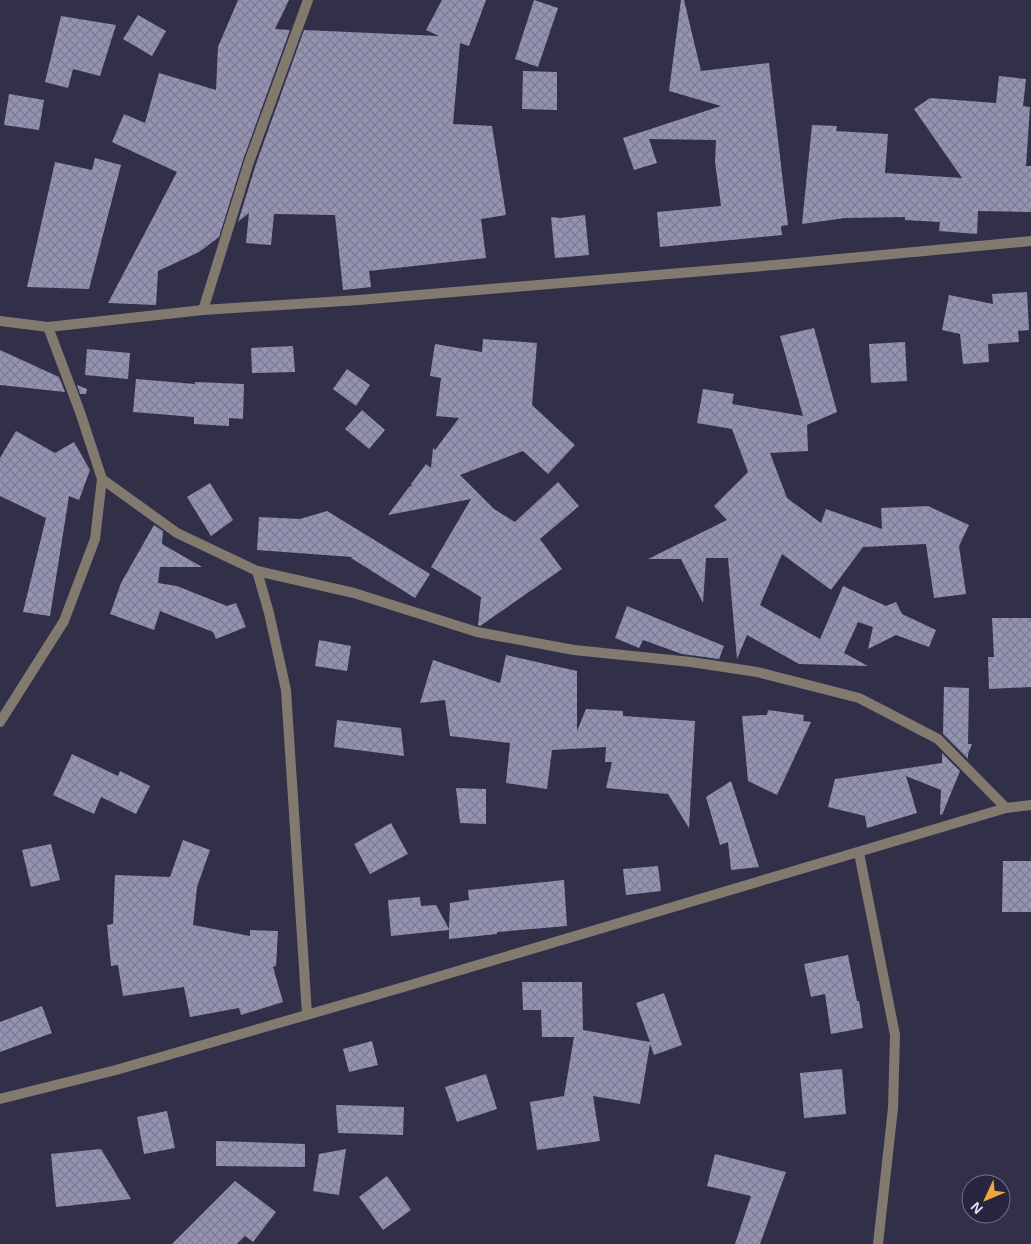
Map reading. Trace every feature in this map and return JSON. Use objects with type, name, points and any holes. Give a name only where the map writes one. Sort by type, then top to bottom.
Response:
[{"type":"street","points":[[203,310],[249,162],[308,0]]},
{"type":"street","points":[[0,321],[48,327],[203,310],[369,299],[755,267],[1031,241]]},
{"type":"street","points":[[0,722],[64,621],[95,539],[102,480],[80,412],[48,327]]},
{"type":"street","points":[[102,480],[177,533],[257,571],[354,593],[477,632],[574,650],[691,662],[757,672],[859,698],[938,739],[1006,808]]},
{"type":"street","points":[[257,571],[269,613],[286,690],[307,1014]]},
{"type":"street","points":[[0,1099],[116,1070],[859,853],[1006,808],[1031,805]]},
{"type":"street","points":[[859,853],[895,1035],[893,1108],[878,1244]]},
{"type":"building","points":[[238,0],[289,0],[275,29],[290,30],[243,160],[219,237],[199,252],[158,271],[156,305],[108,303],[177,172],[112,142],[124,114],[145,123],[159,73],[216,90],[218,47]]},
{"type":"building","points":[[442,0],[486,0],[469,46],[460,43],[453,124],[492,126],[506,215],[481,219],[486,258],[369,271],[371,287],[343,290],[335,215],[274,214],[271,245],[246,243],[249,213],[238,222],[256,164],[304,30],[439,36],[426,30]]},
{"type":"building","points":[[534,0],[558,8],[538,67],[515,59]]},
{"type":"building","points":[[681,0],[684,0],[701,71],[769,63],[788,225],[781,226],[782,235],[660,247],[657,212],[721,206],[715,162],[716,140],[649,139],[657,163],[634,170],[623,138],[721,106],[669,91]]},
{"type":"building","points":[[138,15],[166,31],[152,56],[123,39]]},
{"type":"building","points":[[61,16],[116,25],[100,76],[73,69],[68,88],[45,82]]},
{"type":"building","points":[[523,71],[557,72],[557,110],[522,109]]},
{"type":"building","points":[[999,76],[1026,79],[1023,106],[1030,107],[1026,166],[1031,166],[1031,212],[978,211],[977,234],[939,231],[940,222],[905,220],[905,217],[845,218],[802,224],[812,125],[837,126],[836,131],[888,134],[885,173],[962,178],[914,109],[930,98],[996,103]]},
{"type":"building","points":[[9,94],[44,100],[39,130],[4,125]]},
{"type":"building","points":[[95,158],[121,165],[89,289],[27,287],[55,162],[92,170]]},
{"type":"building","points":[[585,215],[589,255],[555,258],[551,217],[560,218]]},
{"type":"building","points":[[1027,292],[1029,330],[1018,331],[1019,342],[988,344],[989,362],[963,364],[960,334],[942,330],[949,295],[993,304],[992,294]]},
{"type":"building","points":[[814,328],[837,412],[807,425],[808,451],[770,453],[787,498],[821,523],[826,509],[882,529],[881,508],[928,506],[969,525],[959,546],[966,594],[934,598],[926,544],[863,547],[831,590],[782,554],[760,605],[820,639],[843,586],[886,606],[896,602],[902,614],[936,630],[929,647],[896,635],[868,649],[873,627],[858,622],[844,653],[868,666],[799,664],[747,635],[737,659],[728,558],[706,558],[703,603],[681,559],[648,559],[727,520],[714,506],[748,472],[732,429],[697,423],[703,389],[734,394],[732,404],[803,416],[780,336]]},
{"type":"building","points":[[483,339],[537,343],[532,405],[575,445],[548,474],[523,451],[460,475],[494,509],[515,522],[558,482],[579,506],[540,539],[562,569],[480,626],[478,625],[481,597],[431,567],[471,499],[388,515],[409,487],[412,486],[411,484],[426,464],[431,468],[433,448],[435,450],[459,418],[436,416],[441,378],[430,376],[435,344],[482,352]]},
{"type":"building","points":[[905,342],[907,381],[871,383],[869,344]]},
{"type":"building","points":[[293,346],[295,372],[252,373],[251,348]]},
{"type":"building","points":[[87,349],[130,353],[128,379],[85,375]]},
{"type":"building","points":[[0,350],[59,377],[65,392],[0,385]]},
{"type":"building","points":[[347,369],[370,385],[356,406],[333,389]]},
{"type":"building","points":[[136,379],[195,384],[195,382],[244,384],[243,419],[229,418],[229,426],[194,424],[194,417],[133,412]]},
{"type":"building","points":[[77,385],[87,389],[86,394],[80,394]]},
{"type":"building","points":[[362,410],[385,430],[369,449],[345,429]]},
{"type":"building","points":[[16,431],[55,453],[74,442],[90,470],[79,500],[69,496],[50,616],[23,612],[46,518],[0,496],[0,458]]},
{"type":"building","points":[[210,483],[233,520],[211,536],[187,497]]},
{"type":"building","points":[[327,511],[430,574],[415,598],[352,557],[257,550],[259,517],[300,519]]},
{"type":"building","points":[[154,525],[163,531],[162,544],[202,567],[160,567],[158,583],[177,586],[227,606],[236,603],[246,627],[216,639],[213,632],[160,611],[154,630],[110,614],[121,583]]},
{"type":"building","points":[[627,606],[724,646],[719,659],[682,654],[643,640],[639,648],[615,638]]},
{"type":"building","points":[[992,618],[1031,618],[1031,687],[989,689],[988,657],[994,657]]},
{"type":"building","points":[[319,640],[351,646],[347,671],[315,666]]},
{"type":"building","points":[[506,655],[577,671],[577,731],[586,709],[623,711],[623,716],[695,721],[689,828],[668,794],[606,788],[612,762],[605,762],[606,747],[552,750],[547,789],[506,783],[510,743],[450,736],[445,700],[420,703],[433,660],[500,683]]},
{"type":"building","points":[[944,687],[969,688],[968,744],[972,744],[968,759],[943,734]]},
{"type":"building","points":[[768,710],[804,715],[803,721],[811,722],[777,795],[748,781],[742,716],[767,715]]},
{"type":"building","points":[[337,720],[401,728],[404,756],[334,747]]},
{"type":"building","points":[[942,753],[960,771],[942,815],[940,814],[941,790],[906,776],[917,813],[867,828],[865,816],[828,807],[835,779],[942,763]]},
{"type":"building","points":[[72,754],[118,776],[120,771],[150,786],[136,814],[101,797],[94,814],[53,795]]},
{"type":"building","points":[[731,781],[759,867],[731,870],[728,842],[720,845],[706,797]]},
{"type":"building","points":[[456,788],[486,789],[486,824],[460,823]]},
{"type":"building","points":[[391,823],[408,854],[370,874],[354,844]]},
{"type":"building","points":[[183,840],[210,850],[197,887],[193,925],[250,936],[250,930],[278,931],[276,966],[273,967],[283,1002],[241,1015],[239,1008],[190,1017],[184,987],[123,996],[118,965],[111,966],[107,925],[113,924],[115,875],[170,877]]},
{"type":"building","points":[[51,844],[60,880],[31,887],[22,850]]},
{"type":"building","points":[[1003,861],[1031,861],[1031,912],[1002,912]]},
{"type":"building","points":[[658,866],[661,891],[626,895],[623,869]]},
{"type":"building","points":[[564,880],[567,926],[497,932],[497,934],[449,939],[449,930],[391,936],[388,900],[420,897],[421,906],[436,905],[449,929],[450,903],[469,900],[468,890]]},
{"type":"building","points":[[848,955],[857,1001],[859,1001],[863,1028],[831,1034],[825,994],[811,997],[804,964]]},
{"type":"building","points":[[522,982],[582,982],[583,1030],[650,1042],[636,1003],[664,993],[682,1045],[654,1055],[650,1044],[640,1104],[593,1096],[600,1141],[537,1150],[530,1102],[564,1096],[574,1037],[542,1037],[541,1010],[523,1010]]},
{"type":"building","points":[[42,1006],[52,1033],[0,1052],[0,1022]]},
{"type":"building","points":[[372,1041],[378,1065],[349,1072],[343,1049]]},
{"type":"building","points":[[842,1069],[846,1114],[804,1118],[800,1073]]},
{"type":"building","points":[[486,1074],[497,1109],[457,1122],[445,1087]]},
{"type":"building","points":[[336,1105],[404,1107],[403,1135],[338,1133]]},
{"type":"building","points":[[167,1111],[175,1148],[144,1154],[137,1117]]},
{"type":"building","points":[[216,1141],[305,1144],[305,1167],[216,1166]]},
{"type":"building","points":[[101,1149],[131,1199],[56,1207],[51,1154]]},
{"type":"building","points":[[346,1149],[339,1195],[313,1191],[319,1154]]},
{"type":"building","points":[[715,1154],[786,1172],[760,1244],[735,1244],[751,1196],[707,1186]]},
{"type":"building","points":[[387,1176],[411,1210],[383,1230],[359,1197]]},
{"type":"building","points":[[235,1181],[276,1212],[253,1242],[245,1236],[237,1244],[172,1244]]}]
